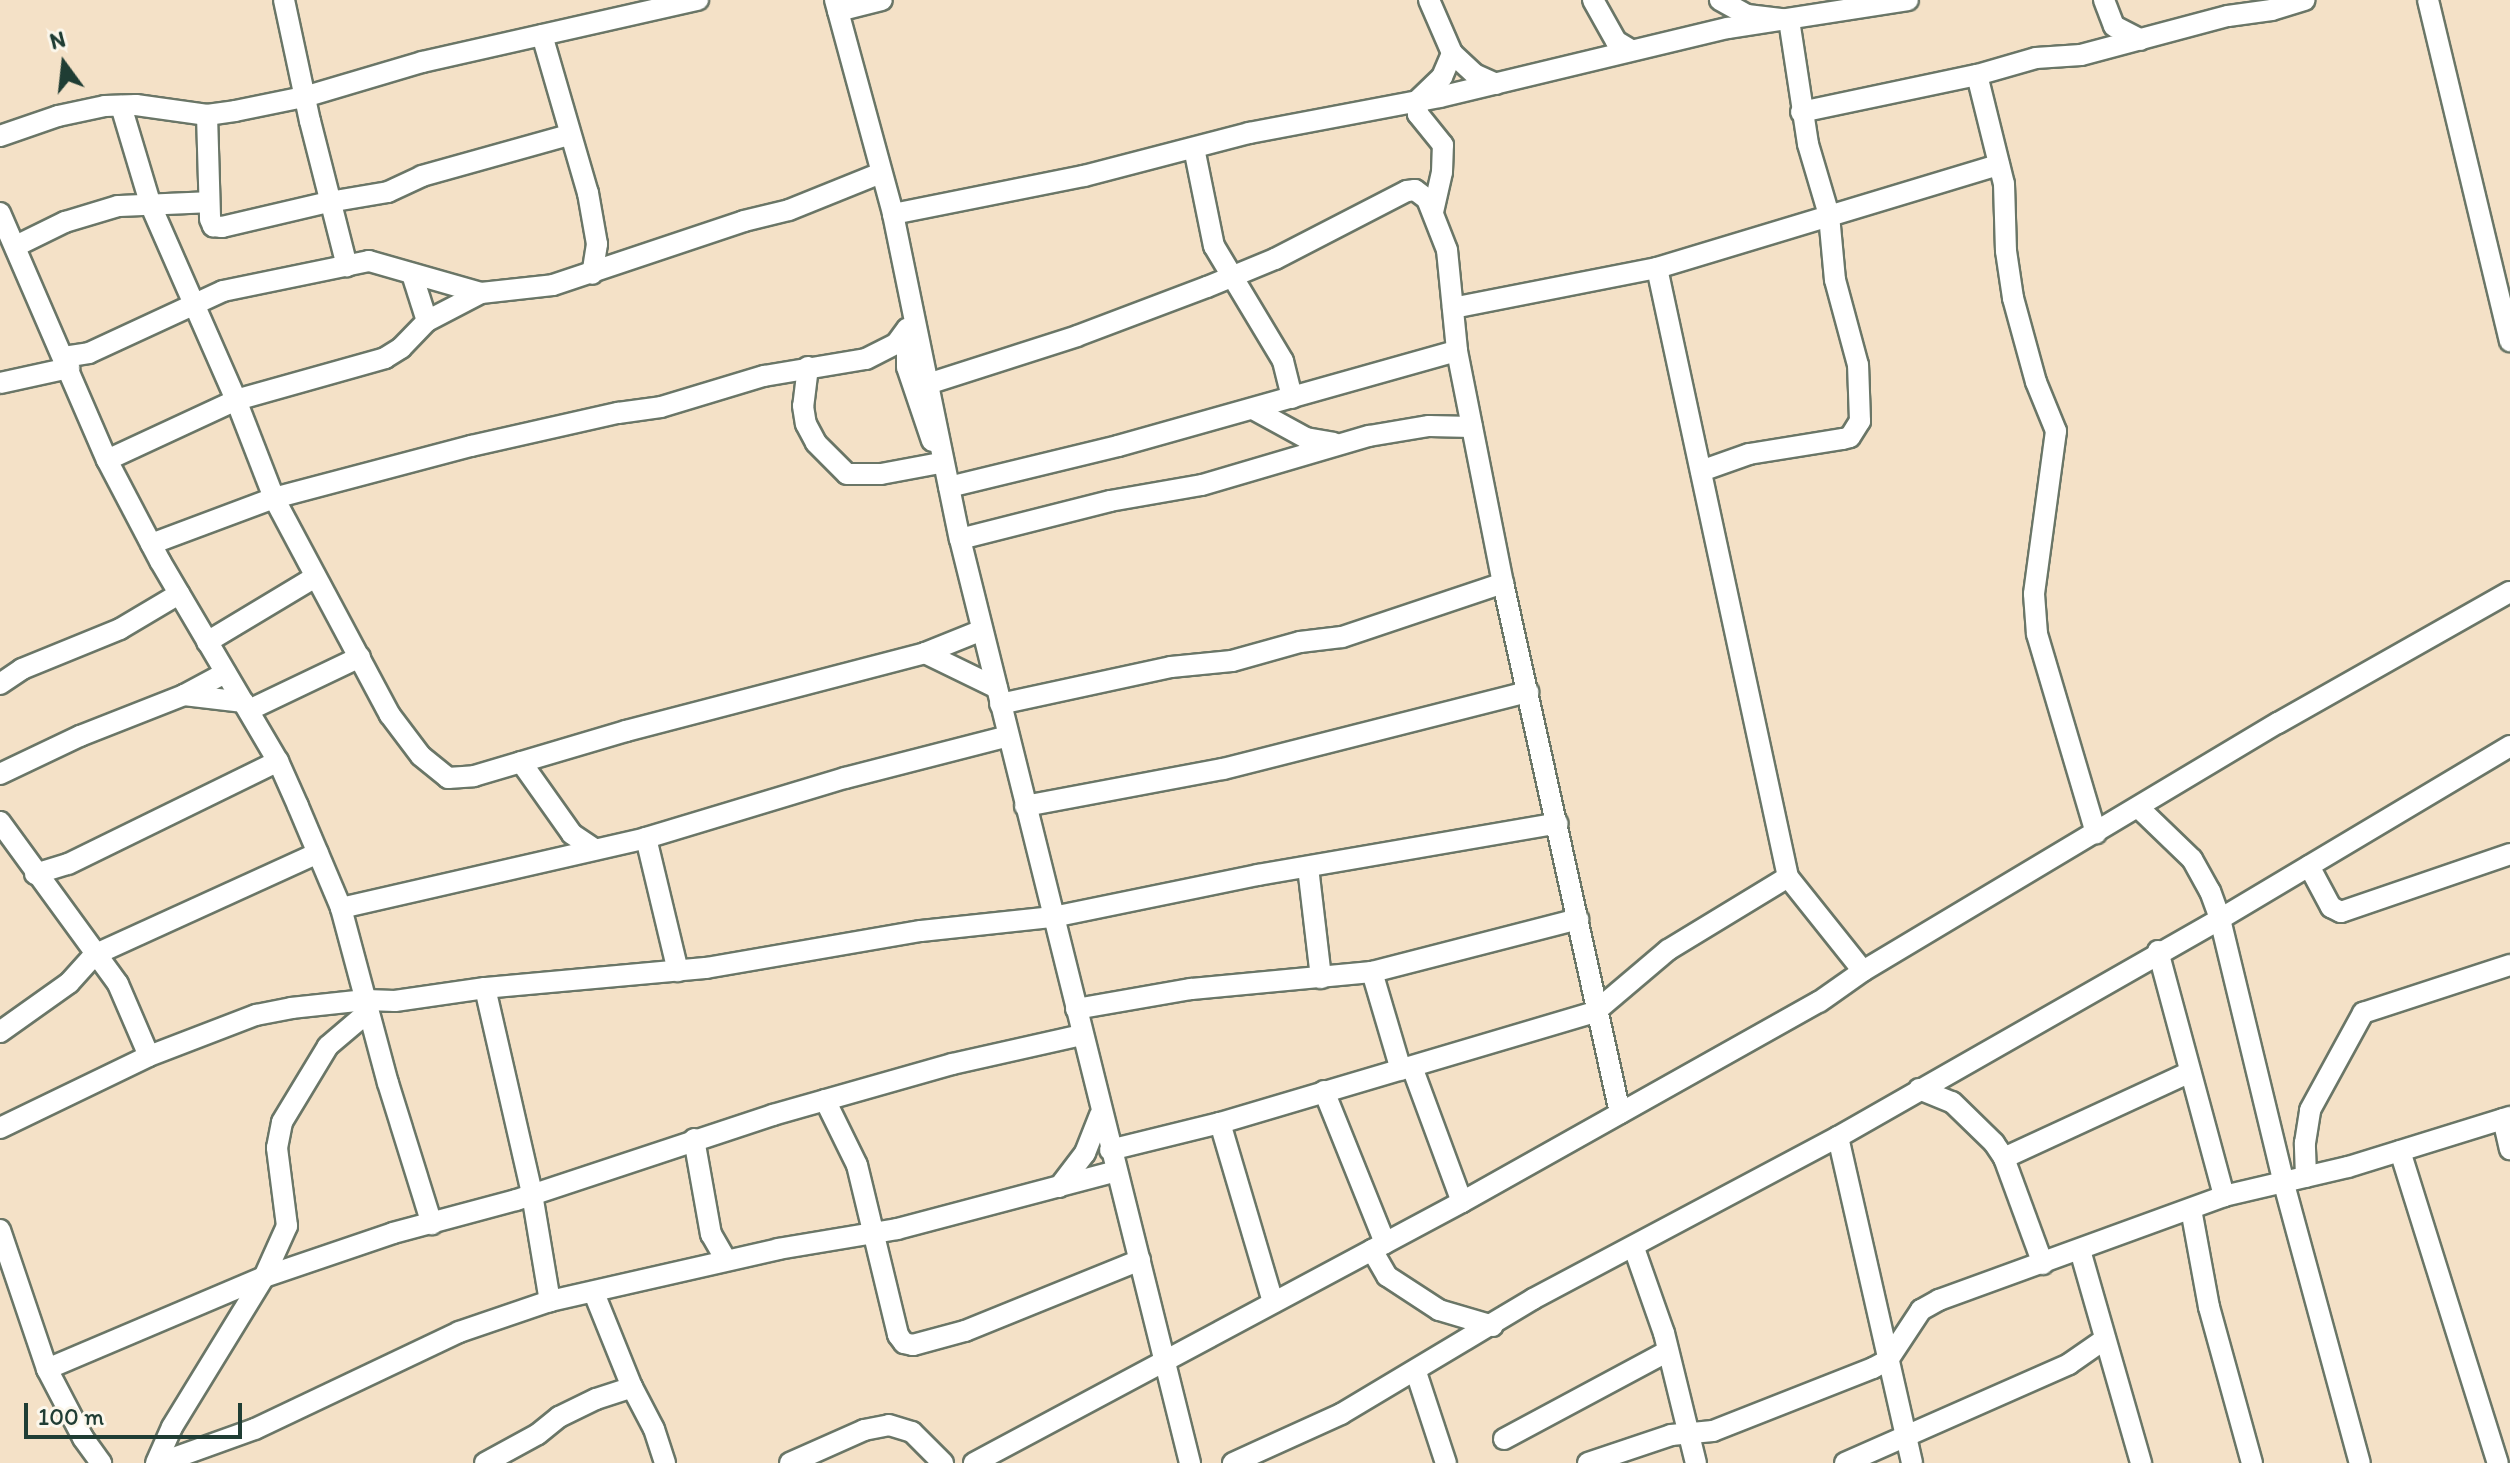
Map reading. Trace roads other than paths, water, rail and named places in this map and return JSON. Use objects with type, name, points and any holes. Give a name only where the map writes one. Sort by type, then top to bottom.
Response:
[{"type":"street","points":[[284,0],[304,97],[347,266]]},
{"type":"street","points":[[0,136],[82,110],[121,106],[207,115],[304,97],[422,62],[698,0]]},
{"type":"street","points":[[882,0],[836,6],[893,214],[912,296],[922,388],[1190,1463]]},
{"type":"street","points":[[1429,0],[1452,53],[1476,75],[1496,84]]},
{"type":"street","points":[[1593,0],[1619,49]]},
{"type":"street","points":[[1720,0],[1747,15],[1789,20]]},
{"type":"street","points":[[893,214],[1084,176],[1194,148],[1496,84],[1619,49],[1864,4],[1908,0]]},
{"type":"street","points":[[2104,0],[2114,26],[2141,40]]},
{"type":"street","points":[[1801,112],[1977,75],[2036,58],[2081,55],[2304,0]]},
{"type":"street","points":[[2428,0],[2510,341]]},
{"type":"street","points":[[1701,471],[1749,454],[1830,443],[1850,437],[1860,421],[1858,365],[1835,280],[1829,215],[1801,112],[1789,20]]},
{"type":"street","points":[[542,35],[588,193],[597,244],[592,274]]},
{"type":"street","points":[[1417,101],[1442,77],[1452,53]]},
{"type":"street","points":[[1977,75],[1999,165],[2013,298],[2036,382],[2056,431],[2034,594],[2037,634],[2096,833]]},
{"type":"street","points":[[1417,101],[1418,114],[1443,145],[1442,172],[1433,212]]},
{"type":"street","points":[[121,106],[151,206],[236,400],[274,498],[404,734],[421,756],[448,778],[474,776],[925,653],[982,630]]},
{"type":"street","points":[[207,115],[208,202],[213,226],[222,227],[388,192],[422,176],[569,135]]},
{"type":"street","points":[[1194,148],[1214,246],[1283,361],[1292,398]]},
{"type":"street","points":[[1453,308],[1657,268],[1999,165]]},
{"type":"street","points":[[107,460],[236,400],[385,358],[401,348],[427,321],[481,293],[553,285],[592,274],[744,221],[789,210],[881,173]]},
{"type":"street","points":[[922,388],[1077,336],[1232,277],[1275,259],[1407,191],[1421,193],[1433,212],[1447,250],[1457,351],[1503,583],[1558,823],[1595,1012],[1620,1113]]},
{"type":"street","points":[[16,246],[92,213],[127,205],[208,202]]},
{"type":"street","points":[[0,213],[107,460],[179,594],[278,761],[318,853],[341,908],[432,1224]]},
{"type":"street","points":[[597,244],[617,265]]},
{"type":"street","points":[[0,383],[89,353],[223,291],[347,266],[379,262],[481,293]]},
{"type":"street","points":[[1657,268],[1788,877],[1863,971]]},
{"type":"street","points":[[412,274],[427,321]]},
{"type":"street","points":[[912,296],[907,329],[907,367],[922,388]]},
{"type":"street","points":[[151,544],[274,498],[471,446],[618,413],[661,407],[764,376],[866,359],[896,344],[907,329]]},
{"type":"street","points":[[808,367],[803,406],[806,424],[816,443],[847,474],[946,476],[1253,409],[1457,351]]},
{"type":"street","points":[[866,359],[889,366],[922,388]]},
{"type":"street","points":[[1253,409],[1306,438],[1338,443]]},
{"type":"street","points":[[960,539],[1086,506],[1232,478],[1338,443],[1404,429],[1472,427]]},
{"type":"street","points":[[207,642],[315,577]]},
{"type":"street","points":[[925,653],[998,696],[1159,669],[1232,661],[1300,642],[1342,637],[1503,583]]},
{"type":"street","points":[[974,1463],[1165,1358],[1462,1202],[1819,1002],[1863,971],[2140,809],[2278,723],[2454,620],[2510,592]]},
{"type":"street","points":[[0,684],[22,669],[120,629],[179,594]]},
{"type":"street","points":[[184,695],[246,706],[360,657]]},
{"type":"street","points":[[0,774],[80,736],[184,695],[225,673]]},
{"type":"street","points":[[1025,806],[1223,769],[1528,692]]},
{"type":"street","points":[[341,908],[646,838],[845,778],[1008,736]]},
{"type":"street","points":[[1233,1463],[1341,1414],[1493,1326],[1533,1299],[1838,1137],[2158,951],[2220,919],[2510,746]]},
{"type":"street","points":[[35,874],[68,864],[278,761]]},
{"type":"street","points":[[521,762],[572,834],[594,849]]},
{"type":"street","points":[[2140,809],[2192,859],[2220,919],[2284,1184],[2360,1463]]},
{"type":"street","points":[[0,822],[122,991],[149,1056]]},
{"type":"street","points":[[0,1128],[149,1056],[256,1015],[318,1003],[367,1006],[485,988],[678,971],[921,931],[1053,917],[1308,867],[1558,823]]},
{"type":"street","points":[[646,838],[678,971]]},
{"type":"street","points":[[0,1032],[69,983],[94,955],[318,853]]},
{"type":"street","points":[[2309,866],[2331,907],[2341,912],[2510,854]]},
{"type":"street","points":[[53,896],[68,864]]},
{"type":"street","points":[[1308,867],[1321,978]]},
{"type":"street","points":[[1110,1150],[1220,1123],[1595,1012],[1668,950],[1788,877]]},
{"type":"street","points":[[1076,1009],[1191,989],[1372,972],[1578,919]]},
{"type":"street","points":[[2158,951],[2224,1196]]},
{"type":"street","points":[[2306,1177],[2305,1143],[2310,1110],[2363,1013],[2510,965]]},
{"type":"street","points":[[1372,972],[1406,1069],[1462,1202]]},
{"type":"street","points":[[485,988],[532,1194],[550,1301]]},
{"type":"street","points":[[158,1463],[172,1427],[264,1277],[287,1226],[277,1148],[282,1122],[328,1046],[367,1006]]},
{"type":"street","points":[[47,1369],[264,1277],[825,1100],[952,1064],[1082,1035]]},
{"type":"street","points":[[2004,1158],[2190,1072]]},
{"type":"street","points":[[1919,1089],[1952,1102],[1974,1120],[2004,1158],[2043,1264]]},
{"type":"street","points":[[1324,1091],[1387,1276],[1439,1310],[1493,1326]]},
{"type":"street","points":[[825,1100],[851,1148],[898,1335],[904,1343],[913,1345],[976,1327],[1140,1260]]},
{"type":"street","points":[[1059,1187],[1085,1153],[1101,1113]]},
{"type":"street","points":[[1588,1463],[1689,1431],[1713,1431],[1888,1360],[1921,1310],[1939,1300],[2224,1196],[2284,1184],[2507,1118],[2510,1149]]},
{"type":"street","points":[[1220,1123],[1273,1302]]},
{"type":"street","points":[[1838,1137],[1912,1463]]},
{"type":"street","points":[[694,1139],[711,1234],[726,1260]]},
{"type":"street","points":[[2400,1151],[2498,1463]]},
{"type":"street","points":[[158,1463],[218,1445],[288,1415],[436,1341],[550,1301],[726,1260],[941,1219],[1116,1171]]},
{"type":"street","points":[[2191,1209],[2209,1307],[2252,1463]]},
{"type":"street","points":[[0,1230],[47,1369],[76,1428],[101,1463]]},
{"type":"street","points":[[1634,1248],[1668,1351],[1696,1463]]},
{"type":"street","points":[[2080,1250],[2141,1463]]},
{"type":"street","points":[[594,1293],[632,1387],[654,1429],[665,1463]]},
{"type":"street","points":[[1845,1463],[2069,1364],[2105,1339]]},
{"type":"street","points":[[1504,1439],[1668,1351]]},
{"type":"street","points":[[1416,1372],[1446,1463]]},
{"type":"street","points":[[485,1463],[538,1434],[559,1417],[596,1399],[632,1387]]},
{"type":"street","points":[[790,1463],[864,1430],[889,1425],[912,1432],[943,1463]]}]
